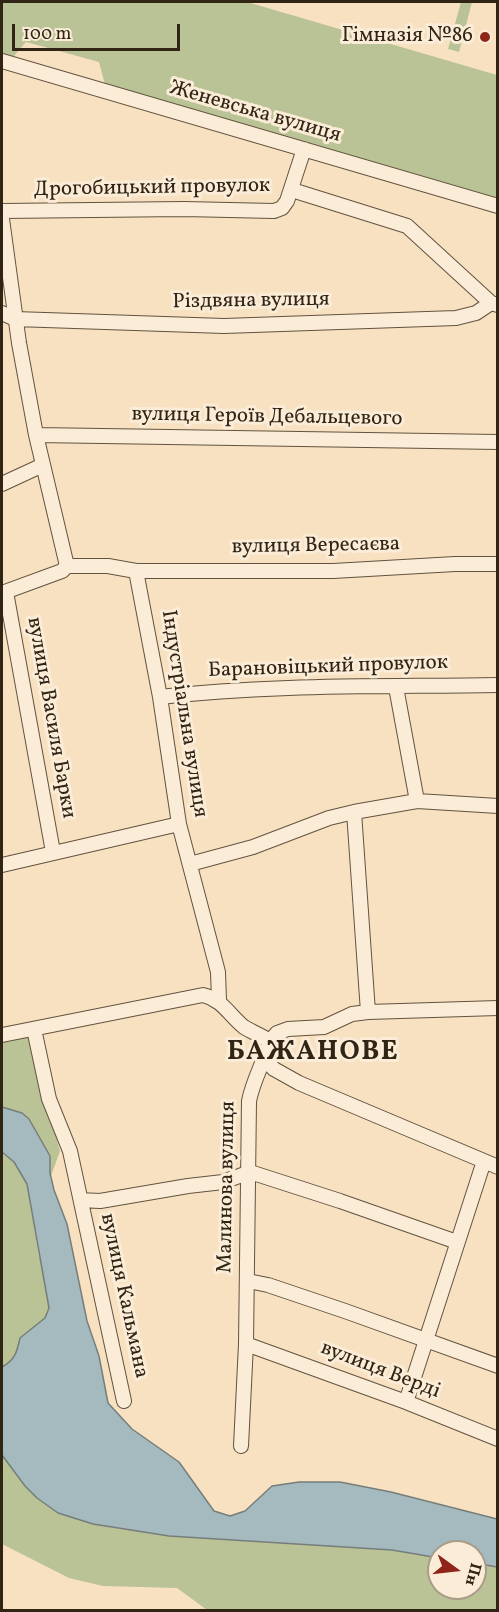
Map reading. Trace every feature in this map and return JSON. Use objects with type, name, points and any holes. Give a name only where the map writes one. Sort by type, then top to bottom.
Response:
[{"type":"street","name":"Женевська вулиця","points":[[2,61],[498,206]]},
{"type":"street","name":"Дрогобицький провулок","points":[[2,211],[184,208],[274,211],[282,208],[292,190],[304,149]]},
{"type":"street","name":"Дрогобицький провулок","points":[[292,190],[407,226],[494,304]]},
{"type":"street","points":[[2,219],[15,319],[36,435],[67,566]]},
{"type":"street","name":"Різдвяна вулиця","points":[[2,313],[15,319],[224,326],[456,318],[476,313],[494,304]]},
{"type":"street","name":"вулиця Героїв Дебальцевого","points":[[36,435],[498,442]]},
{"type":"street","points":[[2,484],[43,465]]},
{"type":"street","name":"вулиця Вересаєва","points":[[136,572],[333,571],[455,564],[498,564]]},
{"type":"street","points":[[4,592],[62,571],[67,566],[108,566],[136,572]]},
{"type":"street","name":"Індустріальна вулиця","points":[[136,572],[160,697],[179,824],[218,972],[219,1000]]},
{"type":"street","name":"вулиця Василя Барки","points":[[4,592],[53,852]]},
{"type":"street","name":"Барановіцький провулок","points":[[160,697],[213,691],[498,685]]},
{"type":"street","points":[[396,687],[417,801]]},
{"type":"street","points":[[190,864],[253,847],[329,818],[354,812],[417,801],[498,806]]},
{"type":"street","points":[[354,812],[368,1012]]},
{"type":"street","name":"вулиця Василя Барки","points":[[2,865],[179,824]]},
{"type":"street","points":[[2,1035],[203,995],[219,1000],[227,1011],[246,1028],[270,1041],[277,1033],[288,1029],[324,1027],[352,1014],[498,1008]]},
{"type":"street","name":"вулиця Кальмана","points":[[34,1029],[49,1099],[70,1151],[124,1401]]},
{"type":"street","name":"Малинова вулиця","points":[[241,1446],[248,1281],[249,1101],[252,1084],[265,1060],[270,1041]]},
{"type":"street","points":[[265,1060],[274,1069],[299,1083],[498,1167]]},
{"type":"street","points":[[406,1402],[484,1161]]},
{"type":"street","points":[[250,1172],[457,1242]]},
{"type":"street","name":"вулиця Кальмана","points":[[81,1200],[100,1201],[223,1182],[250,1172]]},
{"type":"street","points":[[248,1281],[279,1288],[498,1366]]},
{"type":"street","name":"вулиця Верді","points":[[246,1344],[406,1402],[498,1439]]},
{"type":"green space","points":[[2,2],[247,2],[497,75],[497,206],[107,92],[99,62],[26,42],[8,63],[2,61]]},
{"type":"green space","points":[[461,2],[472,2],[459,52],[448,49]]},
{"type":"green space","points":[[28,1038],[32,1043],[60,1151],[51,1176],[22,1113],[2,1107],[2,1041]]},
{"type":"green space","points":[[2,1152],[14,1162],[27,1184],[39,1257],[46,1271],[55,1330],[2,1399]]},
{"type":"green space","points":[[2,1409],[213,1538],[392,1550],[427,1556],[427,1600],[487,1600],[487,1565],[497,1567],[497,1610],[207,1610],[177,1588],[103,1586],[69,1578],[2,1544]]},
{"type":"water","points":[[2,1107],[22,1113],[29,1119],[50,1156],[50,1173],[67,1224],[87,1321],[99,1356],[108,1403],[132,1429],[179,1462],[214,1511],[230,1516],[245,1511],[272,1486],[299,1482],[340,1482],[391,1492],[497,1519],[497,1567],[487,1565],[487,1540],[427,1540],[427,1556],[392,1550],[169,1536],[93,1524],[58,1513],[37,1498],[2,1455],[2,1367],[15,1355],[20,1338],[45,1318],[49,1308],[27,1184],[14,1162],[2,1152]]},
{"type":"place","name":"Гімназія №86","points":[[485,37]]},
{"type":"district","name":"БАЖАНОВЕ","points":[[313,1054]]}]
